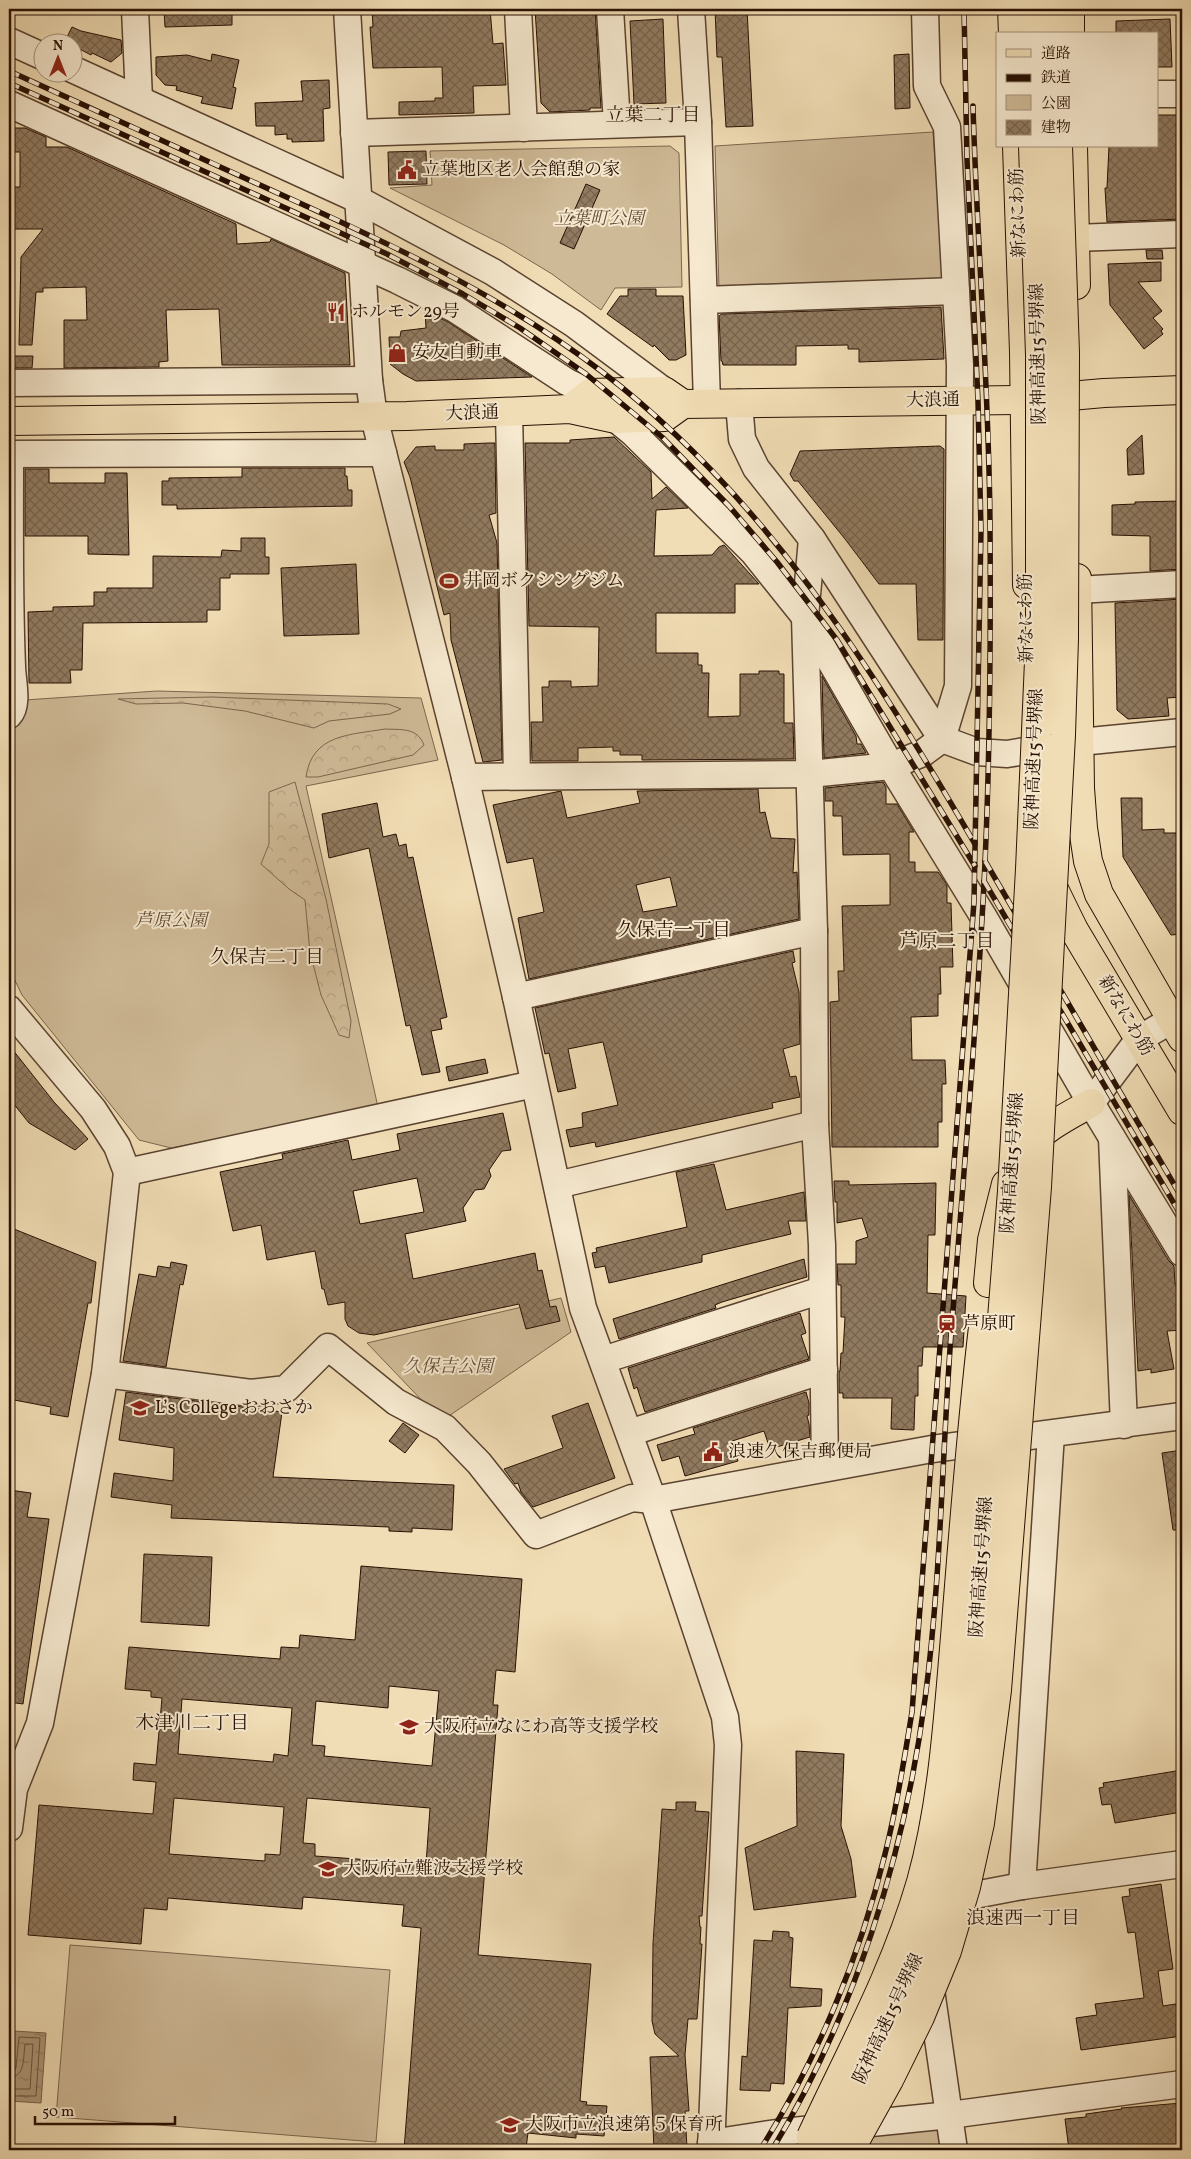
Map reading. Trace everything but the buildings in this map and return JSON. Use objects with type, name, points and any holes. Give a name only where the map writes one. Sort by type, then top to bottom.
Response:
[{"type":"main road","points":[[1012,9],[1013,32]]},
{"type":"main road","points":[[1028,9],[1029,32]]},
{"type":"main road","points":[[1052,9],[1055,32]]},
{"type":"main road","points":[[1055,32],[1057,9]]},
{"type":"main road","points":[[1070,9],[1070,32]]},
{"type":"main road","name":"新なにわ筋","points":[[1016,148],[1024,400],[1028,751],[1034,817],[1043,860],[1056,897],[1182,1112]]},
{"type":"main road","name":"阪神高速15号堺線","points":[[822,2150],[866,2072],[888,2028],[921,1951],[940,1888],[956,1818],[973,1688],[1012,1191],[1030,869],[1040,638],[1040,355],[1033,148]]},
{"type":"main road","name":"阪神高速15号堺線","points":[[850,2150],[889,2080],[920,2018],[946,1951],[966,1887],[980,1823],[997,1690],[1037,1187],[1060,745],[1064,638],[1064,353],[1058,148]]},
{"type":"main road","points":[[1073,148],[1077,394],[1077,590],[1083,828],[1088,861],[1100,894],[1179,1024]]},
{"type":"main road","name":"大浪通","points":[[9,421],[374,417],[509,413],[580,401],[685,400],[739,403],[1024,400],[1077,394],[1182,390]]},
{"type":"main road","name":"大浪通","points":[[580,401],[616,419],[665,417],[685,400]]},
{"type":"main road","points":[[805,2150],[886,1981],[921,1881],[931,1834],[942,1772],[950,1701],[974,1408],[992,1240],[998,1212],[1006,1183],[1020,1158],[1035,1139],[1063,1118],[1091,1103]]},
{"type":"street","points":[[135,9],[139,99]]},
{"type":"street","points":[[347,9],[369,380],[374,417],[465,777],[516,997],[583,1308],[629,1433],[725,1717],[728,1745],[711,2146],[783,2132],[950,2115],[1182,2084]]},
{"type":"street","points":[[518,9],[524,128]]},
{"type":"street","points":[[610,9],[617,124]]},
{"type":"street","points":[[82,73],[359,200],[493,272],[574,324],[685,400],[704,300],[698,122],[691,9]]},
{"type":"street","points":[[465,777],[810,774],[891,766],[923,753],[942,739],[958,686],[960,365],[946,127],[927,86],[925,9]]},
{"type":"street","points":[[9,41],[32,51]]},
{"type":"street","points":[[1158,94],[1182,94]]},
{"type":"street","points":[[9,104],[362,264],[455,310],[568,382],[580,401]]},
{"type":"street","points":[[354,133],[698,122]]},
{"type":"street","points":[[1075,238],[1182,234]]},
{"type":"street","points":[[704,300],[956,292]]},
{"type":"street","points":[[9,383],[369,380]]},
{"type":"street","points":[[739,403],[742,439],[756,468],[812,539],[942,739],[977,752],[1007,754],[1080,742],[1182,732]]},
{"type":"street","points":[[509,413],[517,776]]},
{"type":"street","points":[[616,419],[633,433],[753,552],[806,617],[891,766],[987,923],[1091,1103],[1182,1253]]},
{"type":"street","points":[[9,715],[12,711],[14,695],[10,598],[9,454],[383,454]]},
{"type":"street","points":[[812,539],[806,617],[814,931],[815,1124],[822,1245],[826,1468]]},
{"type":"street","points":[[1077,590],[1182,584]]},
{"type":"street","points":[[516,997],[814,931]]},
{"type":"street","points":[[9,1009],[93,1109],[117,1146],[127,1172],[105,1374],[40,1723],[14,1789],[9,1828]]},
{"type":"street","points":[[1091,1103],[1139,1039],[1179,1024]]},
{"type":"street","points":[[127,1172],[534,1084]]},
{"type":"street","points":[[557,1185],[815,1124]]},
{"type":"street","points":[[1112,1135],[1124,1425]]},
{"type":"street","points":[[603,1360],[822,1290]]},
{"type":"street","points":[[105,1374],[251,1393],[286,1389],[328,1347],[396,1402],[445,1428],[478,1462],[536,1535],[632,1498],[652,1500],[932,1450],[1182,1416]]},
{"type":"street","points":[[629,1433],[824,1370]]},
{"type":"street","points":[[1022,1886],[1051,1434]]},
{"type":"street","points":[[954,2150],[918,1905],[1022,1886],[1182,1864]]},
{"type":"green space","points":[[933,132],[944,283],[719,289],[715,146]]},
{"type":"green space","name":"立葉町公園","points":[[670,146],[679,153],[682,287],[615,288],[601,310],[552,274],[504,245],[390,188],[432,185],[430,151]]},
{"type":"green space","name":"芦原公園","points":[[157,691],[421,698],[438,760],[306,786],[378,1107],[171,1148],[139,1140],[22,995],[9,968],[9,726],[25,700]]},
{"type":"green space","points":[[212,697],[388,704],[401,709],[390,714],[329,721],[314,728],[245,711],[183,703],[136,704],[118,699]]},
{"type":"green space","points":[[385,729],[413,732],[421,739],[424,745],[413,755],[318,777],[306,777],[316,752],[324,744],[346,735]]},
{"type":"green space","points":[[295,782],[326,899],[351,1021],[349,1038],[339,1035],[321,995],[310,952],[305,900],[289,889],[261,864],[269,844],[269,792]]},
{"type":"green space","name":"久保吉公園","points":[[561,1298],[571,1332],[446,1418],[431,1410],[367,1343]]},
{"type":"green space","points":[[70,1945],[390,1970],[376,2142],[56,2117]]},
{"type":"green space","points":[[927,2124],[943,2133],[946,2150],[735,2150]]},
{"type":"water","points":[[14,2031],[46,2033],[41,2103],[9,2101]]},
{"type":"railway","points":[[760,2150],[781,2116],[818,2044],[863,1931],[875,1893],[889,1836],[912,1712],[974,902],[981,530],[978,401],[967,159],[964,9]]},
{"type":"railway","points":[[9,71],[314,210],[441,271],[523,318],[563,343],[601,371],[660,420],[714,473],[764,529],[811,588],[855,650],[896,713],[975,844]]},
{"type":"railway","points":[[9,83],[387,254],[463,294],[520,328],[586,374],[662,437],[729,506],[777,562],[837,640],[975,866]]},
{"type":"railway","points":[[772,2150],[802,2098],[828,2044],[872,1932],[904,1817],[916,1758],[935,1609],[951,1335],[979,971],[988,771],[990,622],[989,471],[973,106]]},
{"type":"railway","points":[[985,861],[1182,1198]]},
{"type":"railway","points":[[984,881],[1182,1217]]},
{"type":"place","name":"立葉地区老人会館憩の家","points":[[407,170]]},
{"type":"place","name":"ホルモン29号","points":[[336,312]]},
{"type":"place","name":"安友自動車","points":[[397,353]]},
{"type":"place","name":"井岡ボクシングジム","points":[[449,581]]},
{"type":"place","name":"芦原町","points":[[947,1324]]},
{"type":"place","name":"L’s College おおさか","points":[[140,1408]]},
{"type":"place","name":"浪速久保吉郵便局","points":[[713,1452]]},
{"type":"place","name":"大阪府立なにわ高等支援学校","points":[[409,1727]]},
{"type":"place","name":"大阪府立難波支援学校","points":[[328,1869]]},
{"type":"place","name":"大阪市立浪速第５保育所","points":[[510,2125]]},
{"type":"district","name":"立葉二丁目","points":[[653,116]]},
{"type":"district","name":"久保吉一丁目","points":[[674,931]]},
{"type":"district","name":"芦原二丁目","points":[[947,942]]},
{"type":"district","name":"久保吉二丁目","points":[[267,958]]},
{"type":"district","name":"木津川二丁目","points":[[192,1724]]},
{"type":"district","name":"浪速西一丁目","points":[[1023,1919]]}]
